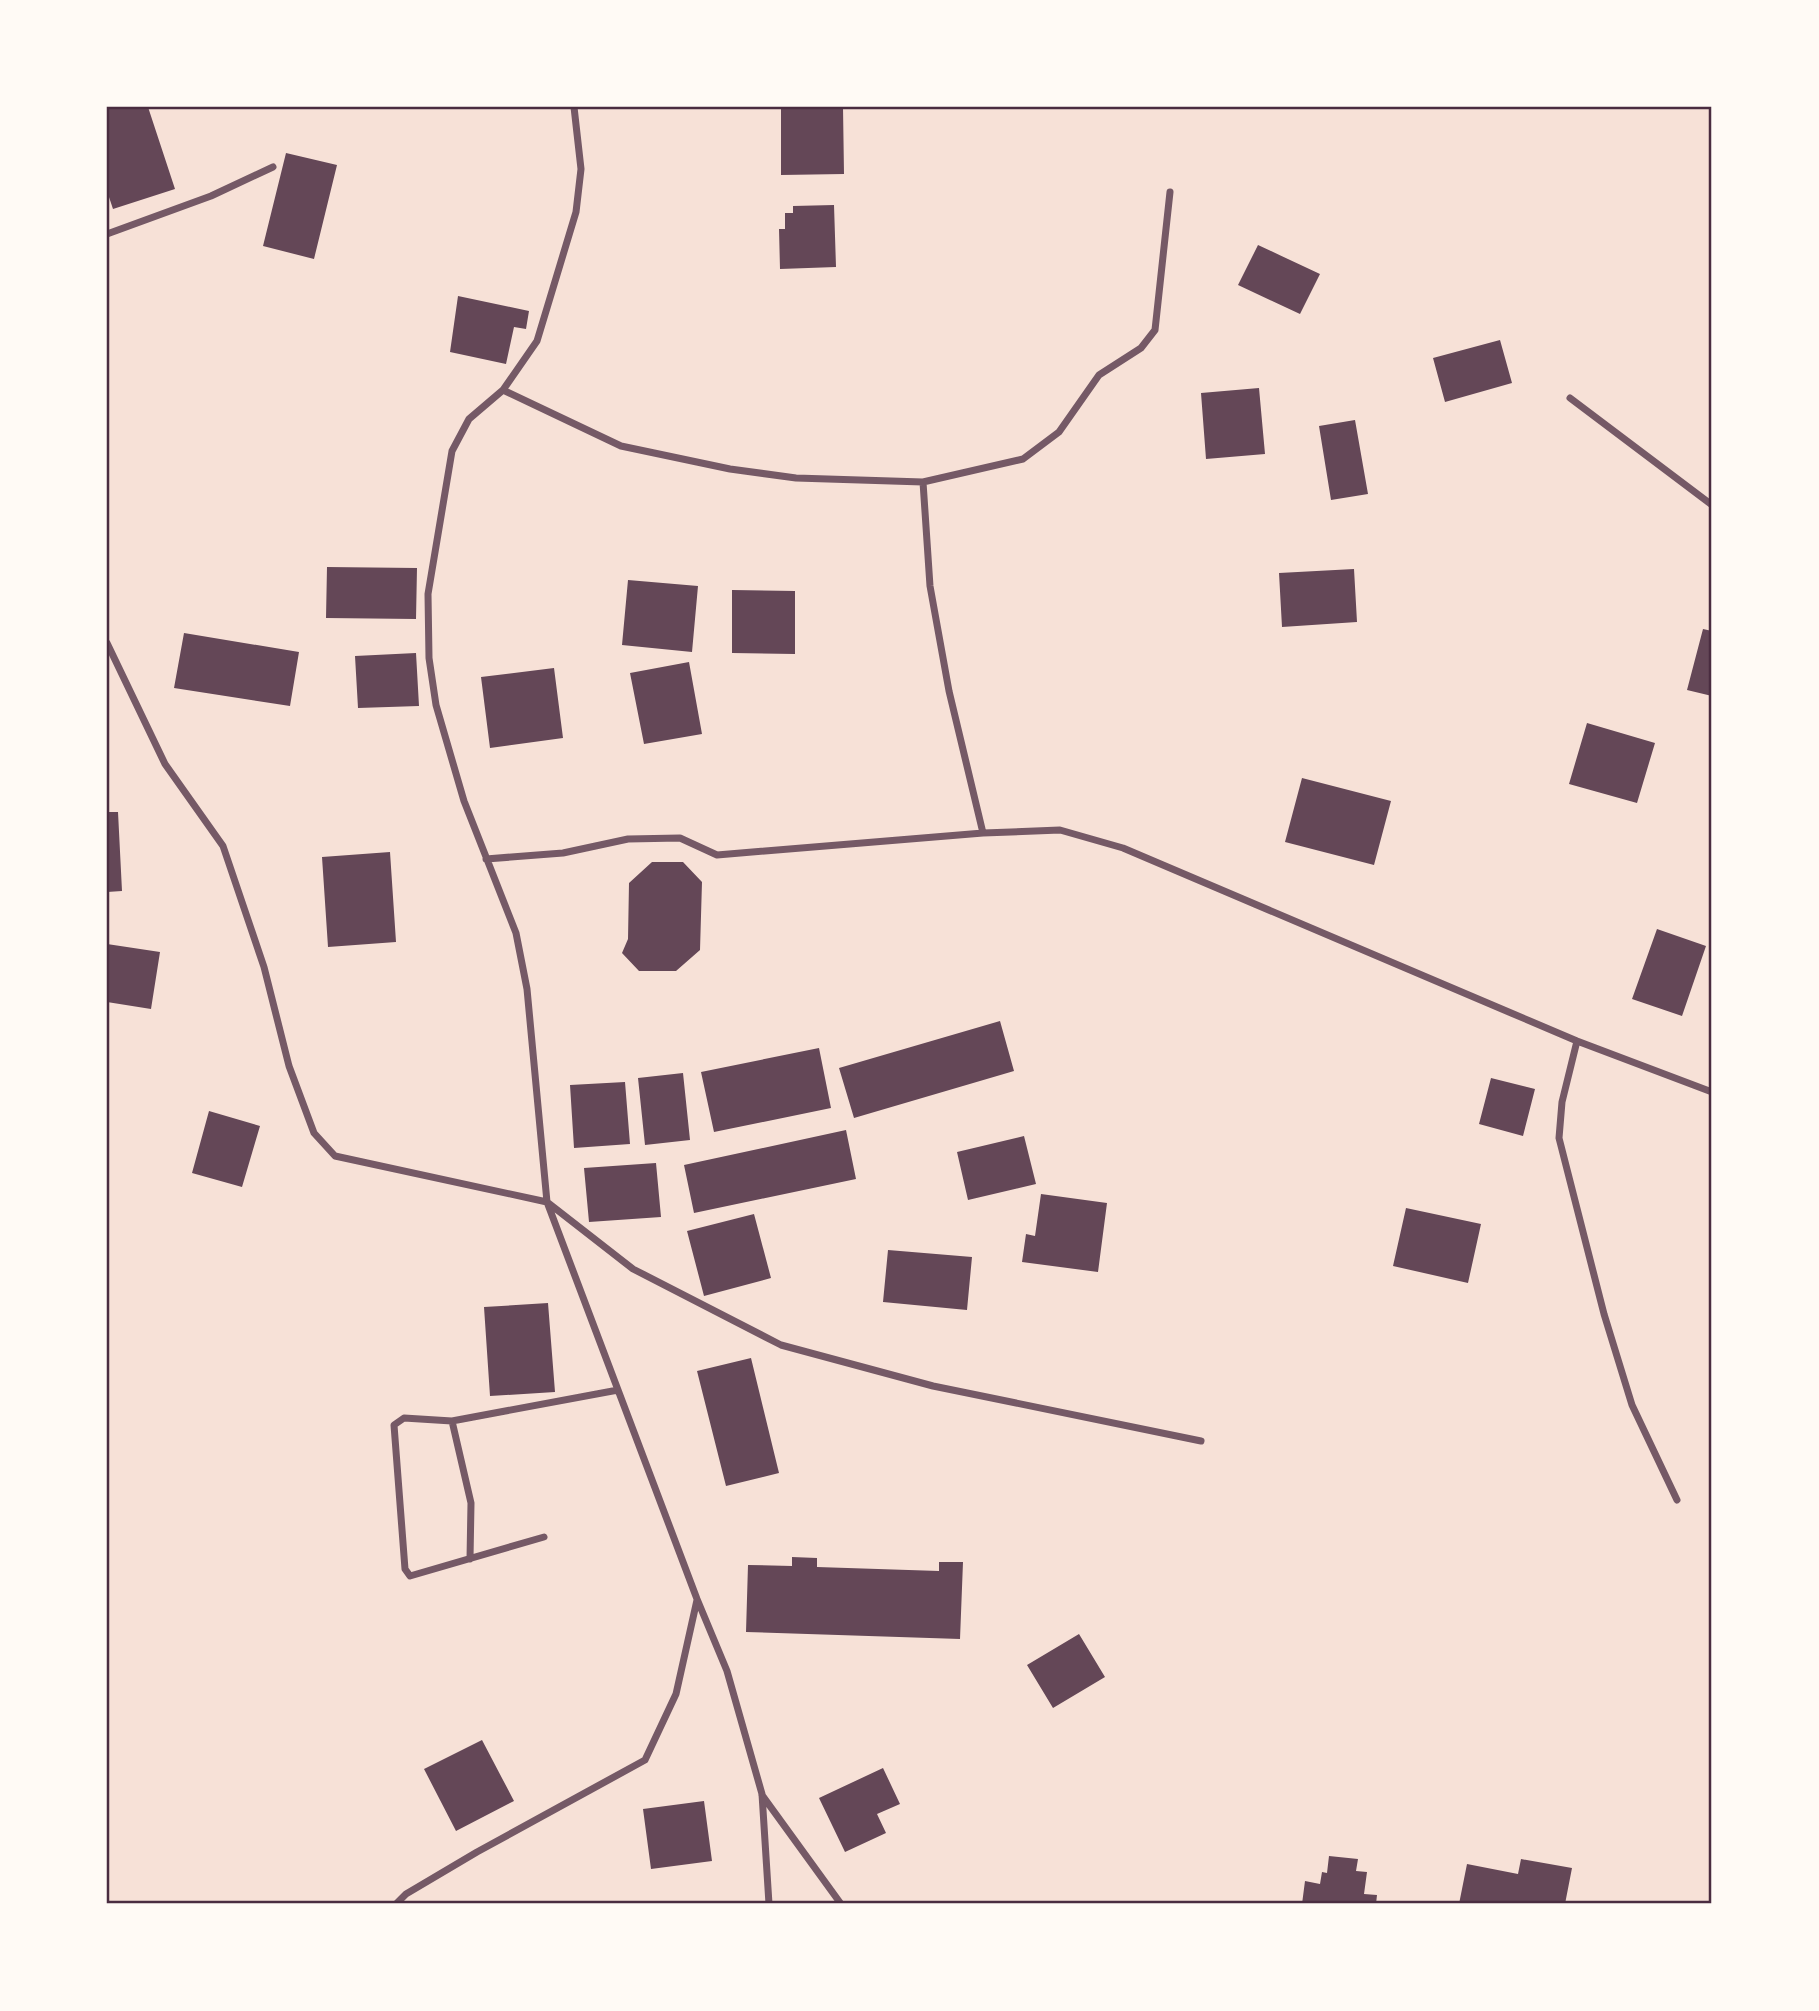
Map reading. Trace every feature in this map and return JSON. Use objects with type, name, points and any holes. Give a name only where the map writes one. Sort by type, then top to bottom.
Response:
[{"type":"street","points":[[574,107],[581,170],[576,212],[537,341],[503,390],[469,419],[452,451],[428,594],[426,628],[436,705],[464,801],[516,933],[527,989],[547,1202],[697,1600],[727,1671],[762,1794],[769,1904]]},
{"type":"street","points":[[107,234],[211,196],[273,167]]},
{"type":"street","points":[[503,390],[621,446],[796,478],[923,482],[1023,459],[1059,432],[1099,375],[1141,348],[1155,330],[1170,192]]},
{"type":"street","points":[[1570,398],[1712,505]]},
{"type":"street","points":[[923,482],[930,586],[948,691],[983,833]]},
{"type":"street","points":[[107,643],[165,764],[223,846],[264,967],[289,1066],[314,1133],[335,1156],[547,1202],[633,1269],[781,1345],[933,1386],[1201,1441]]},
{"type":"street","points":[[486,859],[563,853],[628,839],[681,838],[717,855],[983,833],[1060,830],[1123,848],[1577,1041],[1712,1092]]},
{"type":"street","points":[[1577,1041],[1562,1102],[1559,1138],[1604,1314],[1632,1405],[1677,1500]]},
{"type":"street","points":[[544,1537],[410,1576],[405,1569],[394,1425],[404,1418],[452,1421],[618,1390]]},
{"type":"street","points":[[452,1421],[471,1503],[470,1559]]},
{"type":"street","points":[[396,1904],[477,1852],[645,1760],[676,1694],[697,1600]]},
{"type":"street","points":[[762,1794],[841,1904]]},
{"type":"building","points":[[107,107],[148,107],[175,189],[113,209],[107,191]]},
{"type":"building","points":[[781,107],[843,107],[844,174],[781,175]]},
{"type":"building","points":[[286,153],[337,165],[314,259],[263,246]]},
{"type":"building","points":[[834,205],[836,267],[780,269],[779,229],[785,229],[785,213],[793,213],[793,206]]},
{"type":"building","points":[[1258,245],[1320,274],[1300,314],[1238,285]]},
{"type":"building","points":[[458,296],[529,311],[526,329],[514,327],[506,364],[450,352]]},
{"type":"building","points":[[1500,340],[1512,383],[1445,402],[1433,358]]},
{"type":"building","points":[[1259,388],[1265,454],[1206,459],[1201,393]]},
{"type":"building","points":[[1355,420],[1368,494],[1331,500],[1319,426]]},
{"type":"building","points":[[327,567],[417,568],[416,619],[326,618]]},
{"type":"building","points":[[1354,569],[1357,622],[1282,627],[1279,573]]},
{"type":"building","points":[[628,580],[698,586],[692,652],[622,645]]},
{"type":"building","points":[[732,590],[795,591],[795,654],[732,653]]},
{"type":"building","points":[[1703,629],[1712,631],[1712,696],[1687,690]]},
{"type":"building","points":[[184,633],[299,652],[290,706],[174,688]]},
{"type":"building","points":[[416,653],[419,706],[358,708],[355,656]]},
{"type":"building","points":[[689,662],[702,734],[644,744],[630,673]]},
{"type":"building","points":[[554,668],[563,738],[490,748],[481,677]]},
{"type":"building","points":[[1587,723],[1655,743],[1637,803],[1569,784]]},
{"type":"building","points":[[1302,778],[1391,801],[1374,865],[1285,842]]},
{"type":"building","points":[[107,812],[118,812],[122,891],[107,892]]},
{"type":"building","points":[[390,852],[396,942],[328,947],[322,857]]},
{"type":"building","points":[[652,862],[683,862],[702,882],[700,950],[676,971],[639,971],[622,953],[628,939],[629,883]]},
{"type":"building","points":[[1657,929],[1706,946],[1682,1016],[1632,999]]},
{"type":"building","points":[[107,944],[160,952],[151,1009],[107,1002]]},
{"type":"building","points":[[1000,1021],[1014,1071],[854,1118],[839,1068]]},
{"type":"building","points":[[819,1048],[831,1108],[714,1132],[701,1072]]},
{"type":"building","points":[[683,1073],[690,1140],[645,1145],[638,1078]]},
{"type":"building","points":[[1491,1078],[1535,1089],[1523,1136],[1479,1124]]},
{"type":"building","points":[[625,1082],[630,1144],[574,1148],[570,1085]]},
{"type":"building","points":[[209,1111],[260,1126],[242,1187],[192,1173]]},
{"type":"building","points":[[846,1130],[856,1179],[694,1213],[684,1165]]},
{"type":"building","points":[[1024,1136],[1036,1184],[968,1200],[957,1152]]},
{"type":"building","points":[[656,1163],[661,1217],[589,1222],[584,1168]]},
{"type":"building","points":[[1041,1194],[1107,1203],[1098,1272],[1022,1262],[1026,1234],[1035,1236]]},
{"type":"building","points":[[1406,1208],[1481,1224],[1468,1283],[1393,1266]]},
{"type":"building","points":[[754,1214],[771,1278],[704,1296],[687,1231]]},
{"type":"building","points":[[888,1250],[972,1257],[967,1310],[883,1302]]},
{"type":"building","points":[[548,1303],[555,1392],[490,1396],[484,1307]]},
{"type":"building","points":[[751,1358],[779,1473],[726,1486],[697,1371]]},
{"type":"building","points":[[792,1557],[817,1558],[817,1567],[939,1571],[939,1562],[963,1562],[960,1639],[746,1632],[748,1565],[792,1566]]},
{"type":"building","points":[[1079,1634],[1105,1677],[1053,1708],[1027,1665]]},
{"type":"building","points":[[482,1740],[514,1801],[456,1831],[424,1769]]},
{"type":"building","points":[[883,1768],[900,1804],[877,1814],[886,1833],[845,1852],[819,1798]]},
{"type":"building","points":[[704,1801],[712,1861],[651,1869],[643,1809]]},
{"type":"building","points":[[1329,1856],[1358,1859],[1356,1871],[1367,1872],[1364,1894],[1377,1895],[1376,1904],[1302,1904],[1305,1881],[1320,1884],[1322,1872],[1327,1873]]},
{"type":"building","points":[[1521,1859],[1572,1868],[1565,1904],[1459,1904],[1467,1864],[1518,1874]]}]
